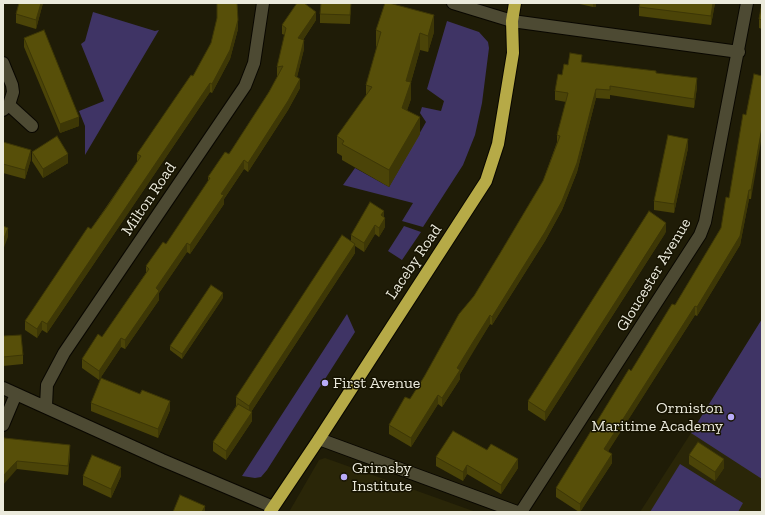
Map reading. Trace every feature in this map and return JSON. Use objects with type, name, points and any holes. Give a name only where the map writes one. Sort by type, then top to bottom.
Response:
[{"type":"highway","name":"Laceby Road","points":[[272,510],[320,439],[486,181],[498,144],[511,68],[513,53],[512,22],[515,3]]},
{"type":"street","name":"Milton Road","points":[[46,406],[47,385],[64,353],[246,86],[254,63],[263,3]]},
{"type":"street","points":[[453,3],[512,22],[739,52]]},
{"type":"street","name":"Gloucester Avenue","points":[[521,512],[700,236],[705,222],[739,52],[747,3]]},
{"type":"street","points":[[3,63],[12,84],[12,99],[6,107],[32,126]]},
{"type":"street","points":[[3,388],[46,406],[272,510]]},
{"type":"street","points":[[3,425],[16,394]]},
{"type":"street","points":[[320,439],[517,512]]},
{"type":"shaded area","points":[[93,12],[155,31],[159,30],[85,155],[85,126],[79,111],[104,101],[81,44],[85,41]]},
{"type":"shaded area","points":[[447,21],[479,32],[488,42],[489,48],[482,103],[475,135],[463,165],[423,227],[402,221],[413,203],[343,185],[355,168],[389,187],[426,122],[420,113],[422,107],[441,111],[444,101],[427,89]]},
{"type":"shaded area","points":[[404,226],[421,232],[402,260],[388,251]]},
{"type":"shaded area","points":[[347,314],[355,332],[267,470],[261,477],[255,478],[242,476]]},
{"type":"shaded area","name":"Ormiston Maritime Academy","points":[[762,319],[762,512],[640,512],[691,433]]},
{"type":"shaded area","points":[[762,319],[762,479],[691,433]]},
{"type":"shaded area","name":"Grimsby Institute","points":[[325,458],[476,512],[289,512],[319,460]]},
{"type":"shaded area","points":[[680,464],[743,503],[738,512],[650,512]]},
{"type":"building","points":[[19,3],[41,3],[36,20],[16,14]]},
{"type":"building","points":[[217,3],[237,3],[238,20],[230,50],[212,84],[210,83],[47,324],[42,321],[37,329],[25,321],[88,227],[91,229],[107,207],[141,156],[137,154],[191,75],[193,76],[211,43],[217,18]]},
{"type":"building","points":[[297,3],[304,3],[316,12],[298,38],[304,40],[295,76],[300,79],[288,101],[248,163],[244,160],[221,194],[224,195],[190,245],[187,243],[156,288],[159,291],[125,340],[121,338],[99,371],[82,359],[98,334],[102,337],[149,269],[146,266],[163,242],[166,244],[210,178],[208,177],[225,152],[229,154],[269,92],[283,66],[277,67],[286,28],[282,25]]},
{"type":"building","points":[[321,3],[351,3],[350,15],[320,14]]},
{"type":"building","points":[[385,3],[434,15],[428,36],[420,33],[406,81],[411,82],[402,108],[420,117],[389,170],[342,144],[344,141],[337,136],[372,87],[366,85],[381,32],[376,30]]},
{"type":"building","points":[[640,3],[713,3],[711,16],[639,7]]},
{"type":"building","points":[[762,3],[762,20],[759,19]]},
{"type":"building","points":[[44,30],[79,117],[60,124],[24,38]]},
{"type":"building","points":[[570,53],[582,55],[581,62],[656,71],[656,73],[697,78],[694,99],[610,86],[610,90],[596,89],[577,163],[562,201],[545,232],[492,317],[490,315],[457,368],[460,370],[442,398],[438,395],[411,438],[389,425],[405,397],[410,399],[424,377],[459,314],[474,296],[543,181],[560,136],[557,135],[568,93],[555,91],[558,74],[562,75],[564,64],[568,65]]},
{"type":"building","points":[[754,74],[762,76],[762,127],[751,190],[749,190],[740,236],[697,307],[695,306],[604,449],[612,454],[580,504],[556,488],[629,369],[631,371],[672,304],[675,305],[721,228],[726,197],[729,198],[743,114],[746,115]]},
{"type":"building","points":[[668,135],[688,139],[674,204],[654,201]]},
{"type":"building","points":[[57,136],[68,154],[43,169],[32,152]]},
{"type":"building","points":[[3,142],[31,150],[25,170],[3,164]]},
{"type":"building","points":[[370,202],[384,211],[381,215],[385,218],[379,228],[375,225],[364,243],[351,235]]},
{"type":"building","points":[[649,211],[666,223],[545,412],[528,401]]},
{"type":"building","points":[[3,226],[8,228],[3,241]]},
{"type":"building","points":[[342,235],[355,244],[249,406],[236,397]]},
{"type":"building","points":[[211,285],[223,293],[182,354],[170,346]]},
{"type":"building","points":[[21,335],[23,355],[3,357],[3,336]]},
{"type":"building","points":[[101,378],[140,394],[142,390],[170,401],[158,429],[91,403]]},
{"type":"building","points":[[238,404],[252,412],[226,451],[213,442]]},
{"type":"building","points":[[453,431],[487,450],[491,444],[518,459],[501,485],[467,465],[463,472],[436,457]]},
{"type":"building","points":[[4,438],[70,445],[68,466],[17,461],[3,476]]},
{"type":"building","points":[[698,442],[724,459],[715,472],[689,455]]},
{"type":"building","points":[[92,455],[121,467],[111,489],[83,476]]},
{"type":"building","points":[[180,495],[205,506],[202,512],[173,512]]},
{"type":"place","name":"First Avenue","points":[[325,383]]},
{"type":"place","name":"Ormiston Maritime Academy","points":[[731,417]]},
{"type":"place","name":"Grimsby Institute","points":[[344,477]]}]
